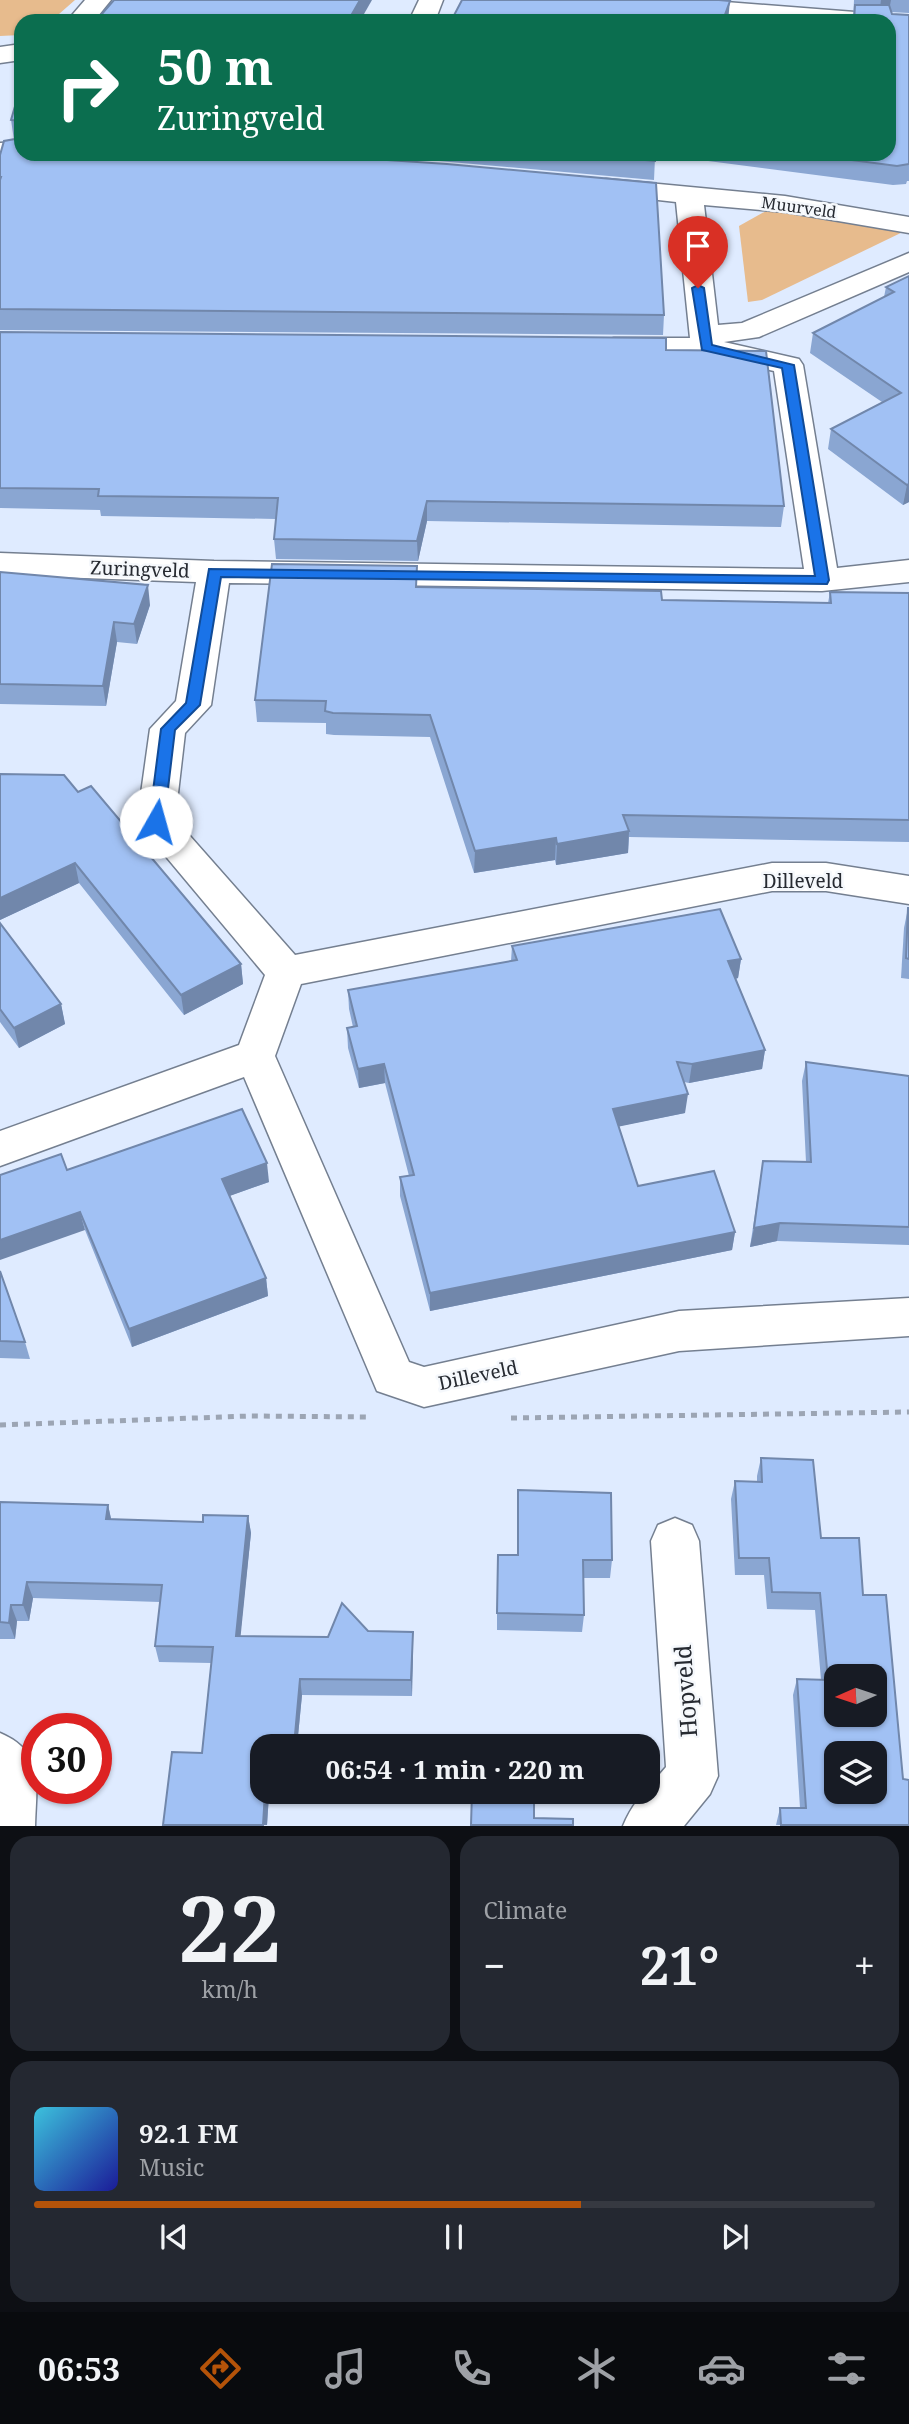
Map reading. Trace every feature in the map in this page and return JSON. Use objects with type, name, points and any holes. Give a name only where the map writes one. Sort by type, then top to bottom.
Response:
[{"type":"street","points":[[86,14],[99,0]]},
{"type":"street","points":[[607,0],[782,14]]},
{"type":"street","name":"Muurveld","points":[[579,185],[785,204],[909,225]]},
{"type":"street","points":[[689,194],[704,341]]},
{"type":"street","points":[[581,346],[704,341],[748,331],[909,262]]},
{"type":"street","points":[[704,341],[788,365],[822,580]]},
{"type":"street","name":"Zuringveld","points":[[0,564],[214,572],[822,580],[909,571]]},
{"type":"street","points":[[0,1149],[255,1056],[286,972],[156,822],[168,729],[193,705],[214,572]]},
{"type":"street","name":"Dilleveld","points":[[286,972],[772,877],[826,877],[909,890]]},
{"type":"street","name":"Dilleveld","points":[[255,1056],[393,1377],[424,1387],[679,1331],[909,1317]]},
{"type":"street","name":"Hopveld","points":[[649,1825],[692,1776],[675,1541]]},
{"type":"street","points":[[0,1759],[11,1772],[9,1825]]},
{"type":"shaded area","points":[[0,0],[75,0],[59,14],[14,14],[14,35],[0,36]]},
{"type":"shaded area","points":[[775,206],[909,229],[762,300],[748,302],[739,226]]},
{"type":"building","points":[[114,0],[360,0],[352,14],[102,14]]},
{"type":"building","points":[[462,0],[730,1],[725,14],[455,14]]},
{"type":"building","points":[[855,5],[889,5],[892,14],[854,14]]},
{"type":"building","points":[[896,14],[909,15],[909,164],[897,166],[859,161],[896,161]]},
{"type":"building","points":[[14,139],[14,161],[402,161],[656,183],[664,315],[0,309],[0,155],[4,141]]},
{"type":"building","points":[[909,276],[907,485],[831,429],[901,393],[813,333],[894,292],[886,287]]},
{"type":"building","points":[[0,332],[666,338],[666,350],[766,351],[784,506],[427,501],[417,541],[274,539],[278,498],[98,496],[99,489],[0,488]]},
{"type":"building","points":[[272,564],[417,566],[416,587],[661,591],[662,600],[831,603],[830,592],[909,593],[909,820],[623,815],[629,831],[557,844],[556,838],[475,851],[430,715],[333,713],[325,711],[326,701],[255,700]]},
{"type":"building","points":[[0,572],[148,585],[134,624],[114,622],[103,686],[0,684]]},
{"type":"building","points":[[0,774],[64,775],[78,792],[91,786],[241,964],[181,995],[75,863],[0,898]]},
{"type":"building","points":[[909,908],[909,959],[906,958]]},
{"type":"building","points":[[720,909],[741,959],[728,961],[765,1050],[692,1064],[677,1062],[688,1094],[613,1109],[638,1186],[714,1171],[735,1232],[430,1293],[400,1177],[414,1175],[384,1064],[358,1069],[347,1028],[357,1026],[348,990],[517,960],[512,946]]},
{"type":"building","points":[[0,923],[61,1004],[14,1028],[0,1009]]},
{"type":"building","points":[[806,1062],[909,1076],[909,1227],[780,1223],[754,1228],[763,1161],[811,1162]]},
{"type":"building","points":[[242,1109],[267,1163],[222,1179],[266,1278],[129,1329],[80,1212],[0,1240],[0,1175],[61,1154],[67,1170]]},
{"type":"building","points":[[0,1271],[25,1342],[0,1341]]},
{"type":"building","points":[[761,1458],[813,1460],[821,1538],[859,1538],[863,1595],[886,1595],[903,1779],[909,1780],[909,1825],[781,1825],[780,1808],[806,1808],[797,1679],[824,1680],[824,1727],[887,1727],[887,1664],[827,1664],[820,1593],[772,1592],[769,1558],[739,1558],[735,1481],[762,1482]]},
{"type":"building","points":[[518,1490],[611,1493],[612,1560],[583,1560],[584,1615],[497,1613],[498,1555],[518,1555]]},
{"type":"building","points":[[0,1502],[108,1505],[106,1519],[203,1522],[203,1515],[248,1516],[236,1636],[328,1637],[342,1603],[368,1631],[413,1632],[411,1680],[300,1679],[295,1734],[250,1734],[250,1804],[264,1804],[263,1825],[163,1825],[172,1752],[202,1753],[213,1647],[155,1646],[162,1585],[27,1582],[23,1605],[11,1605],[9,1623],[0,1622]]},
{"type":"building","points":[[472,1804],[534,1804],[534,1818],[573,1819],[573,1825],[471,1825]]},
{"type":"route","points":[[156,822],[168,729],[193,705],[214,572],[822,580],[788,365],[706,348],[702,335],[698,288]]}]
